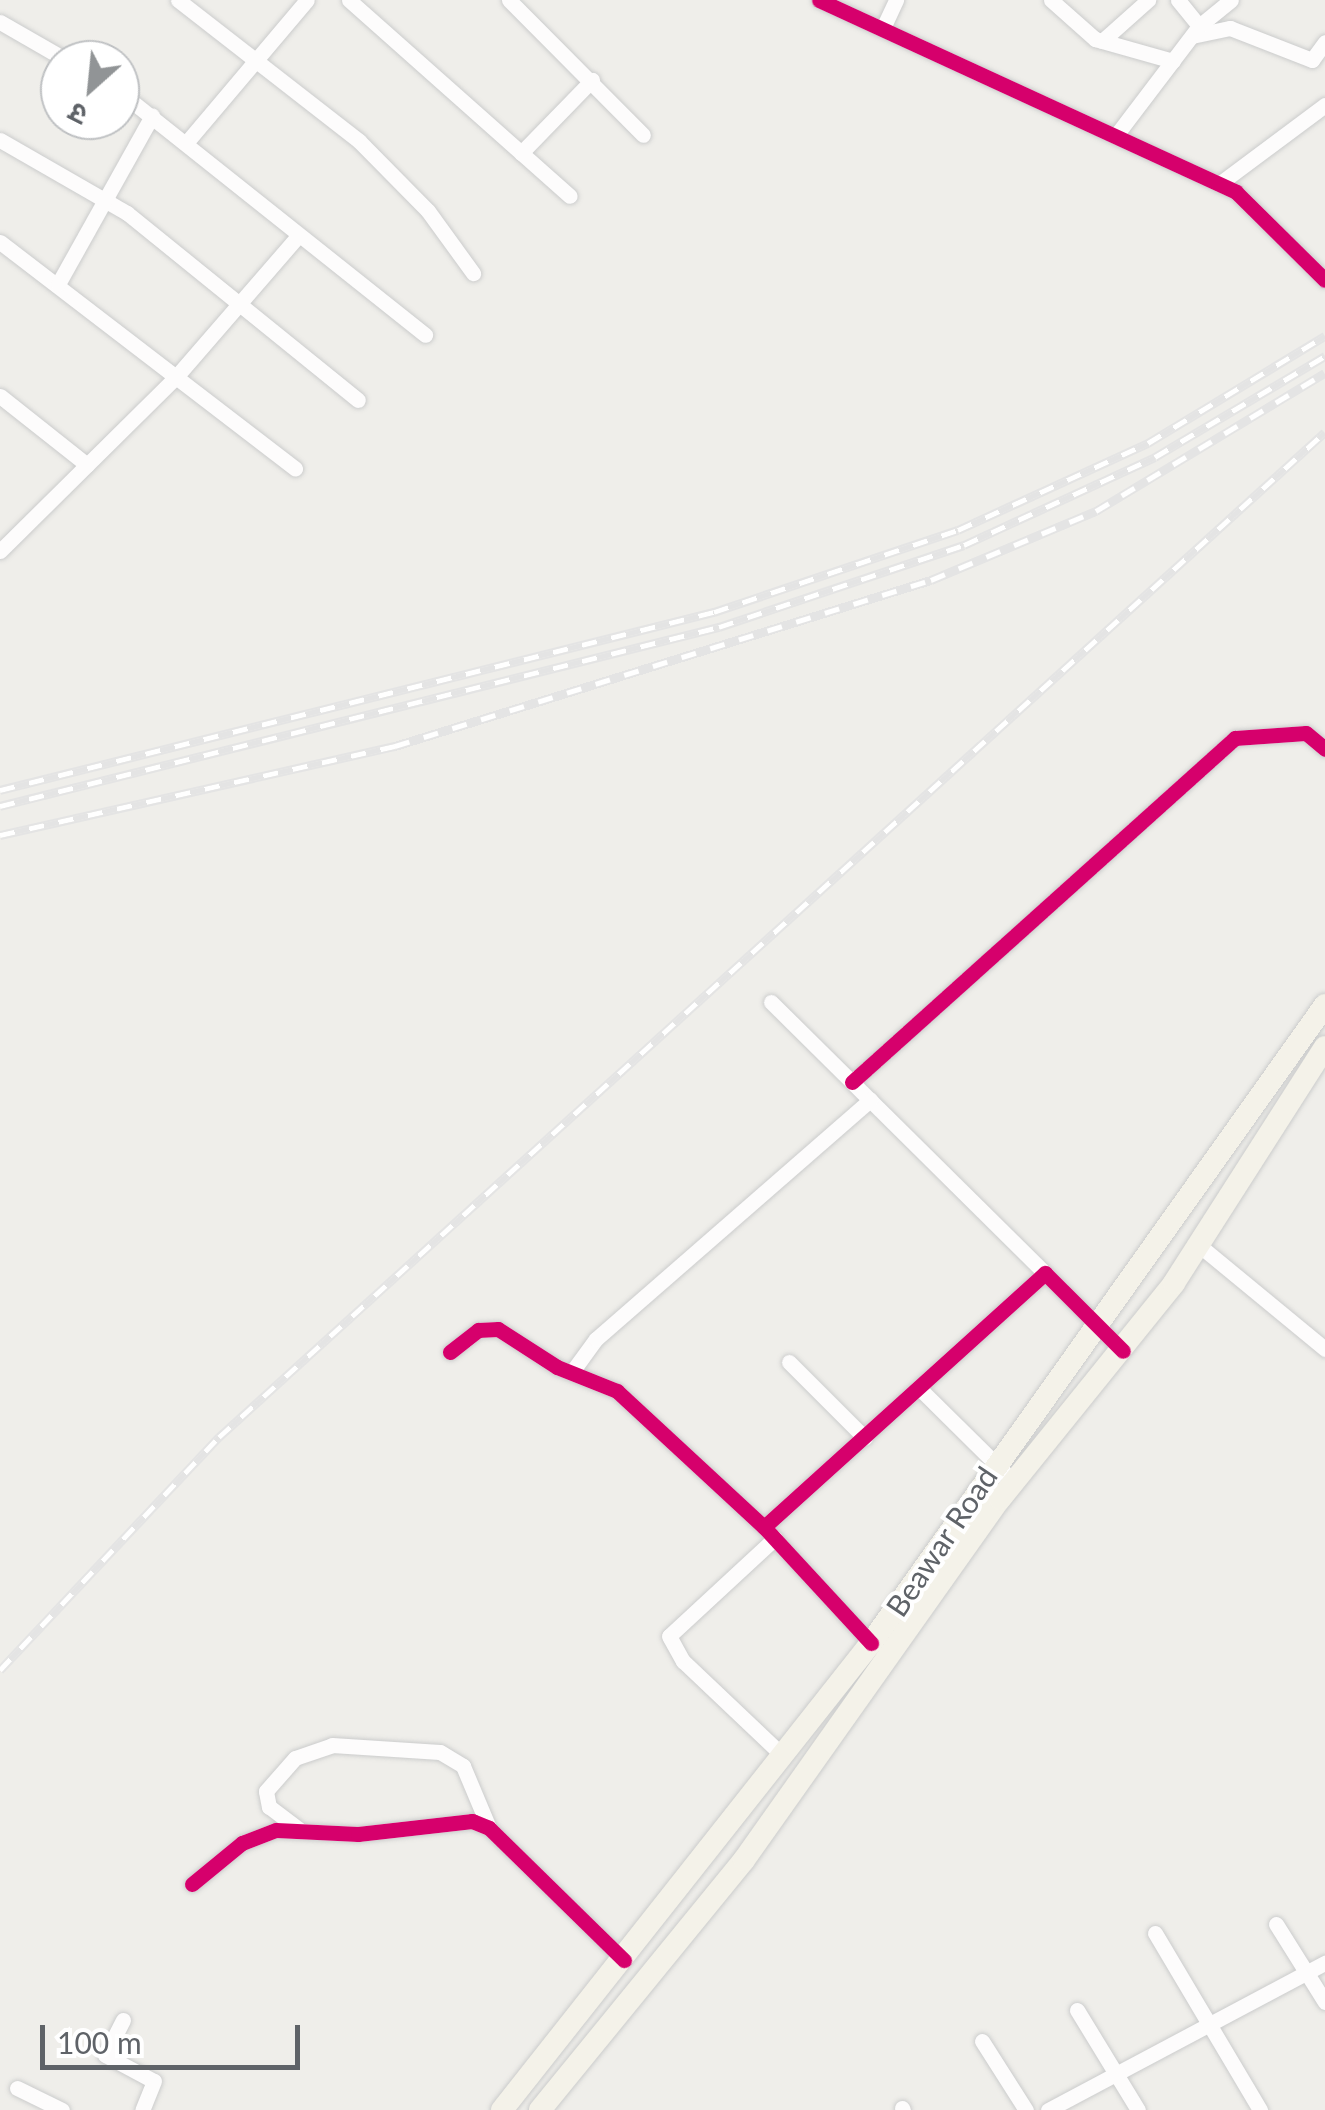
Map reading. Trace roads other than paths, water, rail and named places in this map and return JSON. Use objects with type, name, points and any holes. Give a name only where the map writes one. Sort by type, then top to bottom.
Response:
[{"type":"main road","name":"Beawar Road","points":[[502,2110],[871,1643],[993,1463],[1099,1326],[1325,1005]]},
{"type":"main road","name":"Beawar Road","points":[[540,2110],[744,1860],[1015,1480],[1123,1351],[1200,1246],[1325,1047]]},
{"type":"street","points":[[178,0],[258,58],[359,141],[428,211],[473,274]]},
{"type":"street","points":[[186,143],[307,0]]},
{"type":"street","points":[[349,0],[570,196]]},
{"type":"street","points":[[510,0],[643,135]]},
{"type":"street","points":[[819,0],[1219,184],[1321,270]]},
{"type":"street","points":[[883,28],[896,0]]},
{"type":"street","points":[[1050,0],[1102,41],[1173,61]]},
{"type":"street","points":[[1102,41],[1148,0]]},
{"type":"street","points":[[1178,0],[1195,31]]},
{"type":"street","points":[[1117,134],[1195,31],[1232,0]]},
{"type":"street","points":[[0,22],[40,45]]},
{"type":"street","points":[[1195,31],[1230,28],[1312,60],[1325,42]]},
{"type":"street","points":[[521,153],[592,80]]},
{"type":"street","points":[[1219,184],[1325,105]]},
{"type":"street","points":[[140,107],[425,335]]},
{"type":"street","points":[[58,284],[152,116]]},
{"type":"street","points":[[0,140],[106,200],[240,302],[358,400]]},
{"type":"street","points":[[0,550],[175,378],[299,235]]},
{"type":"street","points":[[0,242],[295,468]]},
{"type":"street","points":[[0,396],[88,465]]},
{"type":"street","points":[[852,1082],[1235,738],[1306,733],[1325,749]]},
{"type":"street","points":[[770,1002],[1123,1351]]},
{"type":"street","points":[[574,1369],[596,1339],[870,1100]]},
{"type":"street","points":[[1200,1246],[1325,1350]]},
{"type":"street","points":[[782,1756],[683,1662],[669,1636],[866,1438],[1045,1273]]},
{"type":"street","points":[[450,1352],[486,1327],[617,1390],[769,1532],[871,1643]]},
{"type":"street","points":[[789,1362],[866,1438]]},
{"type":"street","points":[[919,1388],[1015,1480]]},
{"type":"street","points":[[300,1830],[269,1807],[266,1790],[296,1758],[332,1745],[440,1752],[464,1766],[489,1828],[624,1960]]},
{"type":"street","points":[[192,1884],[256,1835],[300,1830],[380,1833],[457,1820],[489,1828]]},
{"type":"street","points":[[1276,1924],[1325,2002]]},
{"type":"street","points":[[1155,1934],[1212,2023],[1260,2110]]},
{"type":"street","points":[[1048,2110],[1325,1963]]},
{"type":"street","points":[[1077,2010],[1138,2110]]},
{"type":"street","points":[[123,2020],[106,2055],[154,2081],[142,2110]]},
{"type":"street","points":[[982,2042],[1026,2110]]},
{"type":"street","points":[[16,2088],[62,2110]]},
{"type":"railway","points":[[0,790],[714,612],[958,530],[1148,443],[1325,336]]},
{"type":"railway","points":[[0,806],[719,627],[964,545],[1155,457],[1325,356]]},
{"type":"railway","points":[[0,835],[395,746],[931,580],[1096,511],[1325,373]]},
{"type":"railway","points":[[0,1670],[219,1437],[1325,432]]}]
